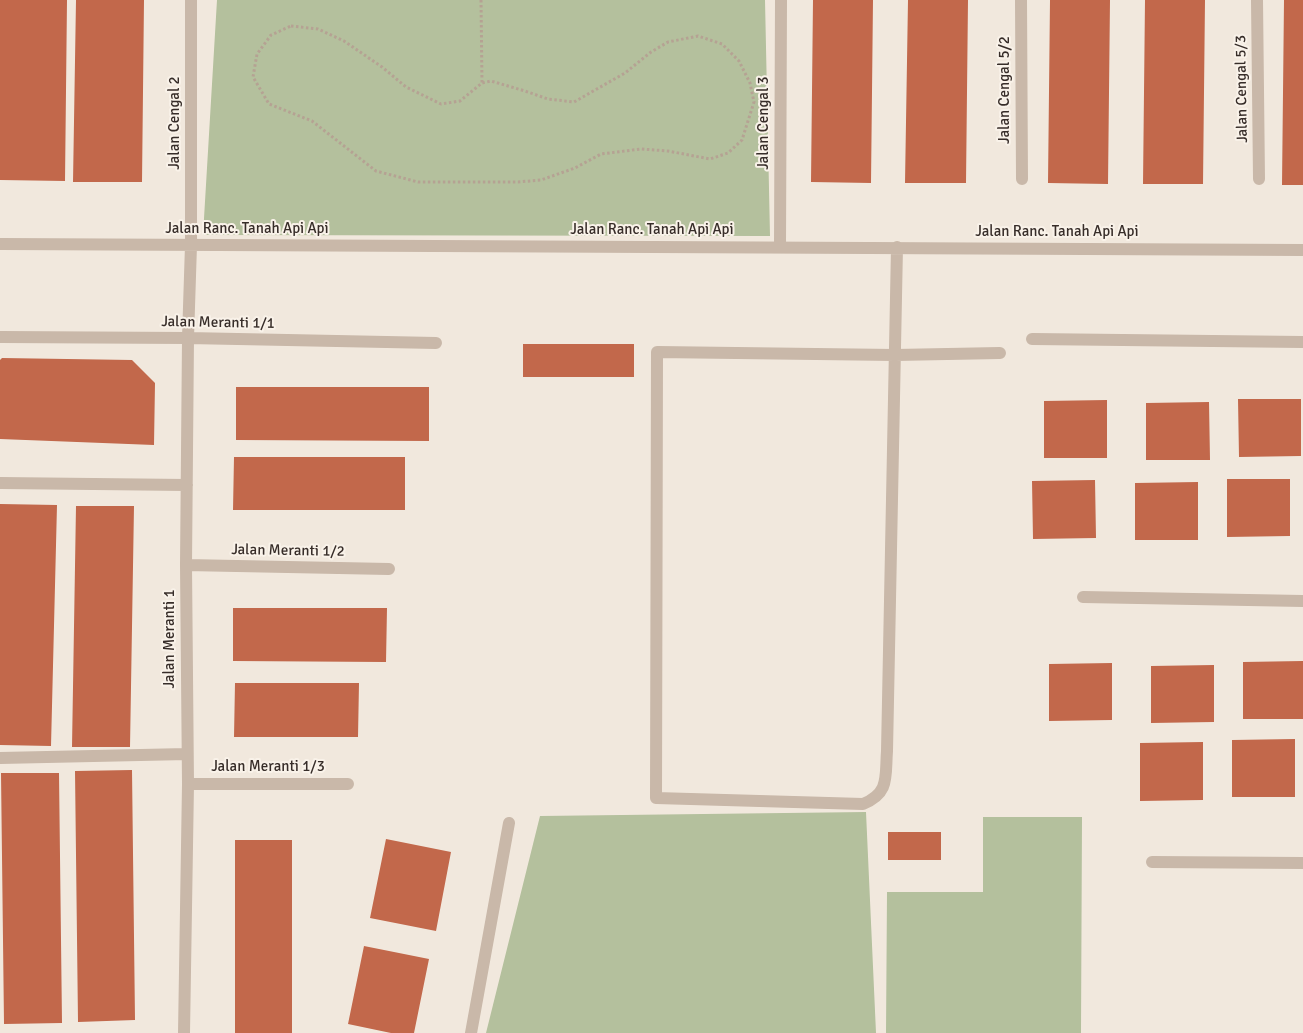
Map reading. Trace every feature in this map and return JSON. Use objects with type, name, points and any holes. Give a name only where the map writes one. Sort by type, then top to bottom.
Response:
[{"type":"street","name":"Jalan Cengal 2","points":[[191,0],[191,245]]},
{"type":"street","name":"Jalan Cengal 3","points":[[780,246],[781,0]]},
{"type":"street","name":"Jalan Cengal 5/2","points":[[1021,0],[1022,179]]},
{"type":"street","name":"Jalan Cengal 5/3","points":[[1257,0],[1259,179]]},
{"type":"street","name":"Jalan Ranc. Tanah Api Api","points":[[0,244],[780,246],[1303,250]]},
{"type":"street","name":"Jalan Meranti 1","points":[[184,1033],[188,784],[186,565],[188,338],[191,245]]},
{"type":"street","points":[[897,247],[895,355],[887,751],[884,788],[876,798],[863,804],[656,798],[657,352],[895,355],[1000,353]]},
{"type":"street","name":"Jalan Meranti 1/1","points":[[0,337],[188,338],[436,343]]},
{"type":"street","points":[[1032,339],[1303,342]]},
{"type":"street","points":[[0,482],[187,484]]},
{"type":"street","name":"Jalan Meranti 1/2","points":[[186,565],[389,569]]},
{"type":"street","points":[[1083,597],[1303,601]]},
{"type":"street","points":[[0,758],[187,754]]},
{"type":"street","name":"Jalan Meranti 1/3","points":[[188,784],[348,784]]},
{"type":"street","points":[[471,1033],[509,823]]},
{"type":"street","points":[[1152,862],[1303,862]]},
{"type":"path","points":[[481,0],[482,83]]},
{"type":"path","points":[[291,26],[318,29],[344,42],[382,67],[406,87],[441,104],[460,101],[482,83],[491,81],[526,90],[548,99],[574,102],[625,73],[651,52],[668,42],[698,36],[722,44],[739,61],[750,83],[754,102],[742,140],[728,153],[710,159],[641,149],[601,154],[575,168],[541,180],[518,182],[418,182],[376,171],[312,121],[268,104],[253,77],[257,54],[271,35],[291,26]]},
{"type":"green space","points":[[217,0],[765,0],[770,236],[203,235]]},
{"type":"green space","points":[[866,812],[876,1033],[486,1033],[540,816]]},
{"type":"green space","points":[[983,817],[1082,817],[1081,1033],[886,1033],[887,892],[983,892]]},
{"type":"building","points":[[0,0],[67,0],[65,181],[0,180]]},
{"type":"building","points":[[76,0],[144,0],[142,182],[73,182]]},
{"type":"building","points":[[813,0],[873,0],[871,183],[811,182]]},
{"type":"building","points":[[908,0],[968,0],[966,183],[905,183]]},
{"type":"building","points":[[1050,0],[1110,0],[1108,184],[1048,183]]},
{"type":"building","points":[[1145,0],[1205,0],[1203,184],[1143,184]]},
{"type":"building","points":[[1284,0],[1303,0],[1303,185],[1282,185]]},
{"type":"building","points":[[523,344],[634,344],[634,377],[523,377]]},
{"type":"building","points":[[2,358],[132,360],[155,383],[154,445],[0,439],[0,360]]},
{"type":"building","points":[[236,387],[429,387],[429,441],[236,440]]},
{"type":"building","points":[[1238,399],[1301,399],[1301,456],[1239,457]]},
{"type":"building","points":[[1107,400],[1107,458],[1044,458],[1044,401]]},
{"type":"building","points":[[1209,402],[1210,460],[1146,460],[1146,403]]},
{"type":"building","points":[[234,457],[405,457],[405,510],[233,510]]},
{"type":"building","points":[[1227,479],[1290,479],[1290,536],[1227,537]]},
{"type":"building","points":[[1095,480],[1096,538],[1033,539],[1032,481]]},
{"type":"building","points":[[1198,482],[1198,540],[1135,540],[1135,483]]},
{"type":"building","points":[[0,504],[57,505],[51,746],[0,745]]},
{"type":"building","points":[[76,506],[134,506],[130,747],[72,747]]},
{"type":"building","points":[[233,608],[387,608],[386,662],[233,661]]},
{"type":"building","points":[[1303,661],[1303,719],[1243,719],[1243,662]]},
{"type":"building","points":[[1112,663],[1112,720],[1049,721],[1049,664]]},
{"type":"building","points":[[1214,665],[1214,722],[1151,723],[1151,666]]},
{"type":"building","points":[[235,683],[359,683],[358,737],[234,737]]},
{"type":"building","points":[[1295,739],[1295,797],[1232,797],[1232,740]]},
{"type":"building","points":[[1203,742],[1203,800],[1140,801],[1140,743]]},
{"type":"building","points":[[132,770],[135,1020],[78,1022],[75,771]]},
{"type":"building","points":[[1,773],[59,773],[62,1023],[4,1024]]},
{"type":"building","points":[[888,832],[941,832],[941,860],[888,860]]},
{"type":"building","points":[[386,839],[451,852],[436,931],[370,918]]},
{"type":"building","points":[[235,840],[292,840],[292,1033],[235,1033]]},
{"type":"building","points":[[364,946],[429,959],[414,1033],[391,1033],[348,1024]]}]
